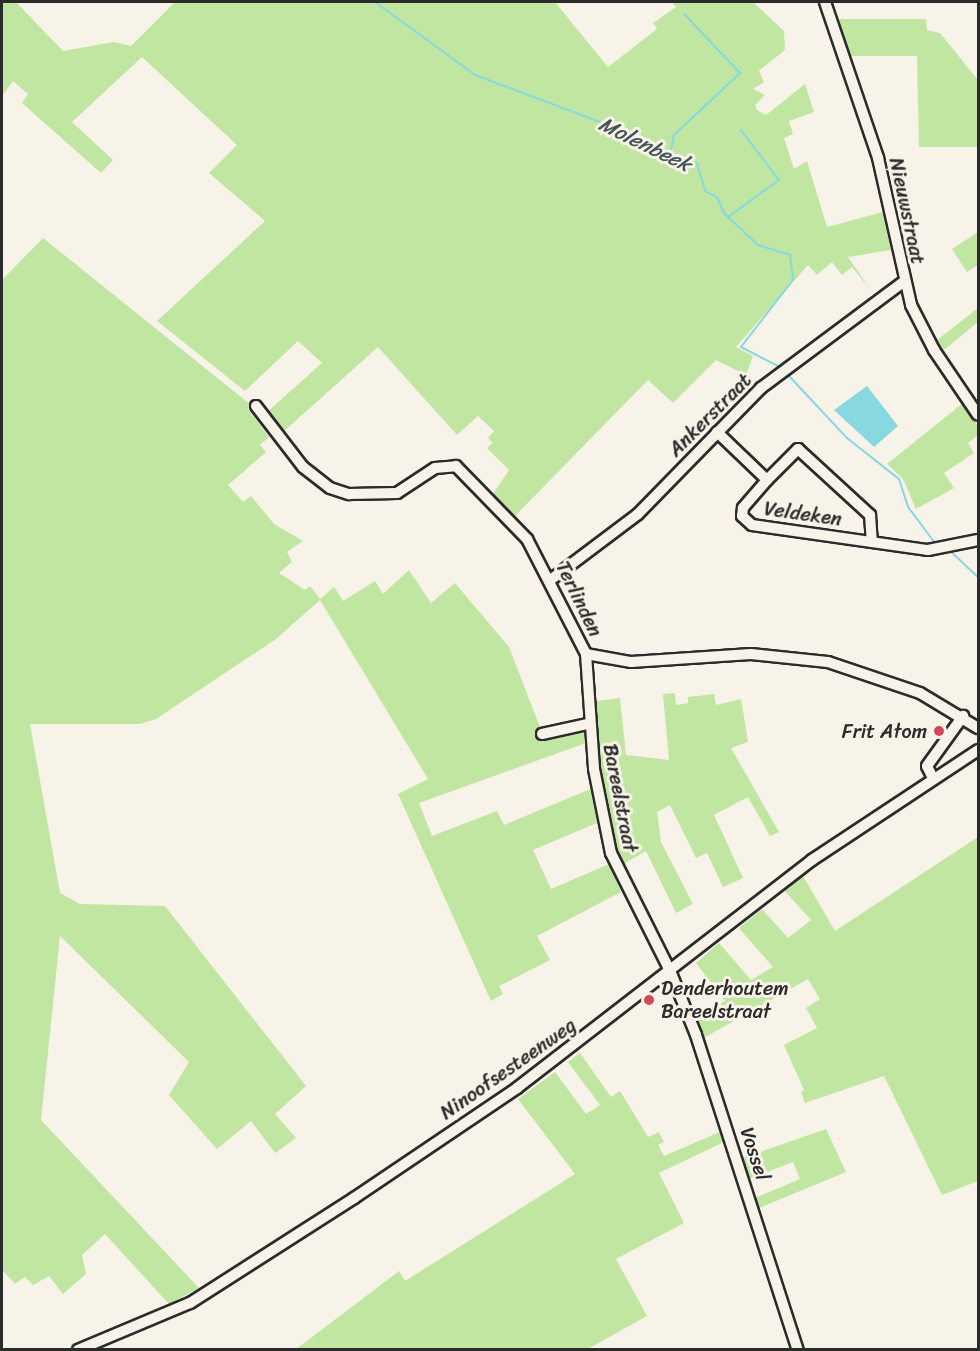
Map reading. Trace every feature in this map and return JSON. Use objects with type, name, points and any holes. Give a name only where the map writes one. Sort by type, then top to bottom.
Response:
[{"type":"street","name":"Nieuwstraat","points":[[825,2],[878,158],[903,282],[923,331],[978,415]]},
{"type":"street","name":"Ankerstraat","points":[[549,580],[638,514],[761,388],[903,282]]},
{"type":"street","name":"Terlinden","points":[[256,406],[303,467],[330,488],[357,494],[397,493],[435,468],[456,466],[527,539],[586,654],[631,662],[751,654],[828,662],[892,681],[963,716],[978,728]]},
{"type":"street","name":"Veldeken","points":[[717,432],[766,480]]},
{"type":"street","name":"Veldeken","points":[[872,542],[870,515],[798,449],[766,480],[743,508],[742,516],[752,525],[928,550],[978,540]]},
{"type":"street","name":"Bareelstraat","points":[[586,654],[588,724],[610,853],[671,973]]},
{"type":"street","points":[[933,778],[927,766],[963,716]]},
{"type":"street","name":"Bareelstraat","points":[[542,734],[588,724]]},
{"type":"street","name":"Ninoofsesteenweg","points":[[78,1350],[157,1319],[232,1278],[517,1088],[671,973],[812,860],[978,750]]},
{"type":"street","name":"Vossel","points":[[671,973],[728,1127],[798,1350]]},
{"type":"green space","points":[[2,2],[16,2],[63,51],[114,42],[131,46],[175,2],[555,2],[608,67],[657,29],[653,23],[676,7],[672,2],[753,2],[784,31],[785,50],[759,71],[764,82],[753,89],[765,95],[755,105],[757,110],[766,115],[805,84],[814,112],[789,121],[793,134],[784,138],[794,169],[807,161],[827,227],[883,212],[891,250],[848,257],[870,289],[852,267],[842,275],[832,262],[817,275],[808,265],[736,347],[753,356],[746,375],[716,360],[673,403],[648,380],[514,517],[493,494],[509,470],[487,448],[493,443],[488,438],[494,431],[478,416],[457,435],[378,347],[282,433],[266,413],[322,363],[298,341],[245,391],[157,321],[265,221],[209,173],[237,145],[142,57],[72,122],[113,160],[101,173],[22,103],[28,94],[13,81],[2,96]]},
{"type":"green space","points":[[837,19],[926,19],[927,30],[940,33],[978,80],[978,147],[919,147],[917,56],[850,56]]},
{"type":"green space","points":[[978,232],[978,265],[967,272],[952,249]]},
{"type":"green space","points":[[43,238],[251,405],[248,409],[269,437],[260,445],[266,452],[228,485],[243,502],[251,496],[274,524],[303,541],[287,552],[292,562],[279,573],[305,590],[310,586],[320,599],[334,587],[343,601],[375,581],[383,594],[409,570],[431,603],[455,583],[509,647],[543,735],[584,728],[586,743],[419,803],[432,836],[497,811],[504,825],[593,788],[599,822],[533,850],[551,889],[609,864],[621,892],[537,936],[550,960],[499,986],[503,994],[491,1001],[398,794],[428,779],[320,600],[276,639],[156,719],[140,724],[30,724],[60,893],[80,904],[165,906],[306,1086],[275,1114],[296,1138],[275,1153],[251,1121],[217,1149],[169,1095],[189,1062],[60,936],[41,1120],[199,1288],[169,1304],[105,1234],[82,1255],[86,1274],[63,1294],[49,1276],[33,1285],[25,1277],[15,1284],[2,1270],[2,280]]},
{"type":"green space","points":[[978,308],[978,322],[944,350],[937,340]]},
{"type":"green space","points":[[963,403],[978,426],[978,435],[968,443],[974,453],[944,473],[954,488],[916,509],[903,479],[887,464]]},
{"type":"green space","points":[[675,693],[676,705],[688,703],[688,697],[714,694],[716,705],[741,699],[748,742],[731,748],[779,832],[770,836],[748,797],[714,815],[743,878],[723,887],[707,853],[696,858],[670,805],[657,812],[661,842],[693,904],[676,913],[646,851],[620,866],[602,798],[590,702],[620,698],[626,755],[669,760],[663,694]]},
{"type":"green space","points":[[978,837],[978,1181],[942,1195],[884,1076],[805,1103],[801,1092],[804,1090],[784,1045],[817,1028],[806,1008],[820,999],[808,979],[702,1039],[694,1017],[725,1001],[696,963],[719,943],[751,980],[773,967],[739,928],[762,909],[788,938],[811,920],[784,890],[803,876],[835,931]]},
{"type":"green space","points":[[580,1053],[611,1097],[620,1091],[648,1137],[659,1132],[664,1142],[658,1145],[664,1156],[722,1131],[726,1141],[659,1173],[684,1223],[616,1259],[647,1316],[586,1350],[295,1350],[399,1271],[405,1281],[575,1174],[518,1099],[555,1072],[586,1114],[600,1105],[568,1062]]},
{"type":"green space","points":[[826,1129],[846,1172],[759,1208],[755,1198],[800,1179],[793,1162],[749,1179],[743,1158]]},
{"type":"water","points":[[867,386],[898,426],[874,447],[834,410]]},
{"type":"waterway","name":"Molenbeek","points":[[375,2],[475,75],[616,128],[697,164],[705,191],[717,197],[724,213],[758,245],[790,255],[793,280],[741,347],[778,366]]},
{"type":"waterway","points":[[671,150],[674,135],[740,73],[684,14]]},
{"type":"waterway","points":[[728,217],[779,180],[741,130]]},
{"type":"waterway","name":"Molenbeek","points":[[789,376],[847,438],[899,479],[908,507],[935,543]]},
{"type":"waterway","name":"Molenbeek","points":[[949,550],[978,577]]},
{"type":"place","name":"Frit Atom","points":[[939,731]]},
{"type":"place","name":"Denderhoutem Bareelstraat","points":[[649,1000]]}]
